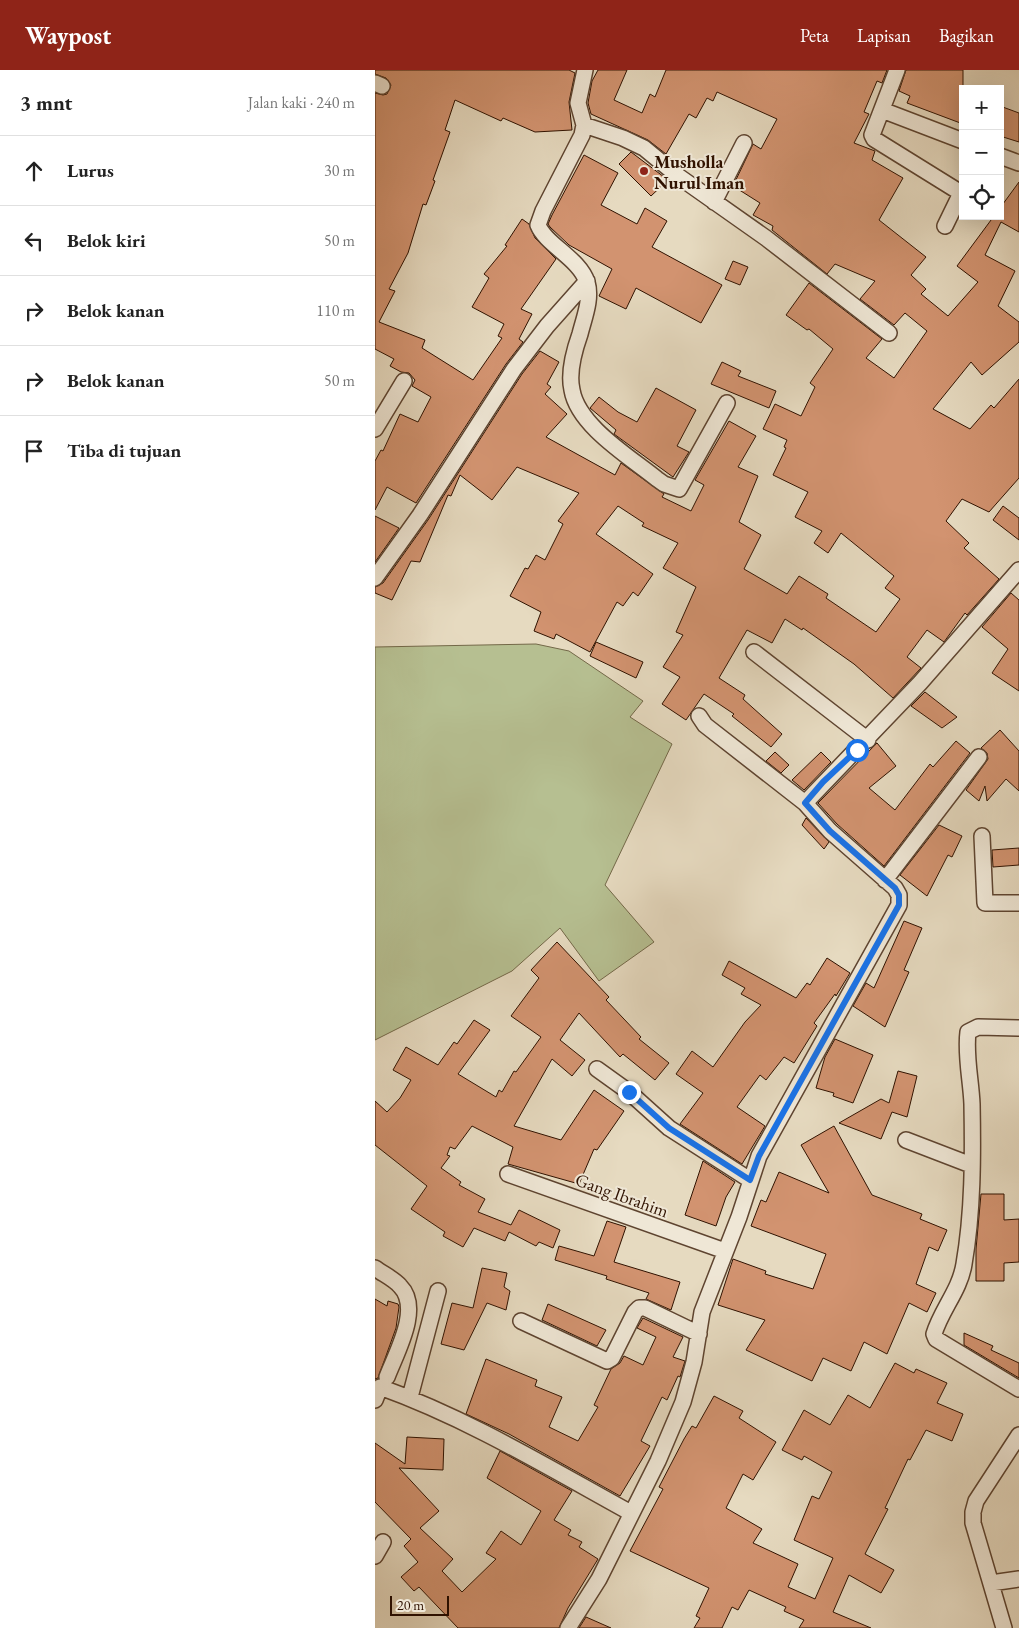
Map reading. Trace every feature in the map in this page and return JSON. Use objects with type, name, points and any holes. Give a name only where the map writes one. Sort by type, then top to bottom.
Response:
[{"type":"street","points":[[585,70],[578,103],[584,126],[582,135],[543,211],[539,225],[544,235],[568,256],[587,281],[588,303],[573,363],[571,384],[575,402],[580,412],[596,429],[664,484],[679,489],[727,403]]},
{"type":"street","points":[[897,70],[873,135],[874,139],[959,189]]},
{"type":"street","points":[[882,110],[959,139]]},
{"type":"street","points":[[584,126],[623,138],[644,148],[714,202],[766,238],[889,333]]},
{"type":"street","points":[[714,202],[744,144]]},
{"type":"street","points":[[1004,157],[1019,163]]},
{"type":"street","points":[[945,226],[959,197]]},
{"type":"street","points":[[375,578],[420,515],[514,369],[547,326],[587,281]]},
{"type":"street","points":[[375,429],[404,381]]},
{"type":"street","points":[[805,803],[823,782],[868,740],[1018,572]]},
{"type":"street","points":[[754,652],[868,740]]},
{"type":"street","points":[[568,1628],[591,1593],[658,1461],[683,1402],[705,1303],[739,1217],[759,1156],[896,913],[899,895],[830,831],[805,803],[705,725],[699,716]]},
{"type":"street","points":[[885,880],[979,757]]},
{"type":"street","points":[[982,836],[985,903],[1019,903]]},
{"type":"street","points":[[1019,1028],[978,1026],[968,1032],[966,1046],[969,1058],[972,1103],[971,1166],[964,1267],[957,1288],[934,1334],[936,1339],[1019,1389]]},
{"type":"street","points":[[597,1069],[629,1092],[669,1128],[750,1180]]},
{"type":"street","points":[[906,1140],[971,1166]]},
{"type":"street","name":"Gang Ibrahim","points":[[508,1174],[725,1251]]},
{"type":"street","points":[[375,1268],[401,1286],[409,1301],[408,1319],[387,1377]]},
{"type":"street","points":[[410,1397],[438,1291]]},
{"type":"street","points":[[521,1321],[607,1361],[612,1358],[635,1312],[639,1308],[645,1308],[699,1334]]},
{"type":"street","points":[[375,1400],[381,1386],[410,1397],[470,1425],[552,1468],[631,1513]]},
{"type":"street","points":[[1004,1628],[973,1523],[973,1512],[976,1501],[1019,1435]]},
{"type":"street","points":[[375,1556],[383,1542]]},
{"type":"street","points":[[991,1583],[1019,1579]]},
{"type":"green space","points":[[536,644],[569,651],[643,701],[630,717],[672,744],[605,885],[654,942],[599,981],[560,928],[512,971],[375,1040],[375,647]]},
{"type":"building","points":[[375,70],[569,70],[575,73],[569,102],[572,130],[535,132],[503,118],[501,121],[455,100],[445,130],[450,132],[433,180],[435,181],[426,205],[423,204],[408,253],[389,289],[395,291],[379,322],[425,340],[422,348],[473,380],[502,338],[498,336],[504,324],[472,307],[489,278],[484,274],[507,246],[505,245],[522,219],[529,224],[535,238],[556,259],[521,309],[532,314],[519,339],[523,342],[506,364],[416,503],[387,487],[375,510],[375,461],[381,450],[383,451],[400,414],[418,422],[431,397],[412,386],[415,380],[409,373],[401,372],[390,366],[394,359],[375,349],[375,93],[387,94],[391,85],[386,78],[375,74]]},
{"type":"building","points":[[598,70],[627,70],[614,100],[642,113],[650,94],[655,97],[666,70],[887,70],[882,83],[877,81],[864,112],[869,114],[854,143],[875,151],[872,160],[903,178],[879,220],[926,257],[911,275],[926,289],[921,294],[948,316],[978,282],[957,266],[991,220],[1004,220],[1004,203],[1019,182],[1019,232],[1001,222],[985,255],[1015,271],[998,306],[1019,322],[1019,342],[982,375],[971,362],[933,409],[970,429],[991,405],[994,408],[1019,379],[1019,478],[989,512],[962,499],[946,521],[969,543],[964,548],[999,579],[967,615],[965,613],[944,642],[927,630],[907,657],[921,668],[893,698],[854,664],[803,628],[802,630],[785,619],[772,643],[747,630],[719,678],[745,695],[743,699],[782,734],[771,747],[732,716],[734,714],[704,694],[686,720],[662,704],[680,677],[663,667],[683,635],[676,632],[696,587],[663,568],[678,543],[642,526],[644,523],[618,506],[596,534],[653,574],[638,596],[633,592],[623,606],[617,602],[590,652],[556,634],[554,639],[534,631],[541,612],[510,596],[525,568],[528,569],[536,555],[545,560],[563,524],[558,521],[579,493],[517,467],[492,500],[460,475],[451,496],[448,495],[420,562],[411,561],[392,600],[375,593],[375,587],[383,583],[428,520],[522,374],[540,351],[559,362],[547,384],[551,387],[545,394],[567,414],[546,437],[615,475],[621,463],[664,494],[662,497],[691,511],[704,485],[695,480],[729,421],[756,436],[738,467],[758,476],[739,522],[761,535],[744,569],[787,594],[799,576],[828,594],[826,598],[876,632],[900,599],[885,588],[894,576],[841,533],[828,553],[814,543],[822,531],[795,517],[808,492],[773,475],[786,448],[784,447],[787,440],[763,429],[775,404],[801,416],[815,387],[810,383],[833,349],[809,329],[807,330],[786,315],[809,283],[882,339],[866,358],[894,378],[927,331],[905,313],[894,325],[860,299],[875,281],[835,264],[827,274],[772,230],[773,226],[753,215],[760,203],[733,186],[753,144],[761,149],[777,119],[717,92],[713,101],[707,98],[696,118],[689,114],[666,154],[648,140],[591,114],[588,103],[592,81]]},
{"type":"building","points":[[906,70],[963,70],[963,85],[959,85],[959,122],[907,103],[910,96],[899,91]]},
{"type":"building","points":[[1004,107],[1019,113],[1019,142],[1004,137]]},
{"type":"building","name":"Musholla Nurul Iman","points":[[631,152],[668,180],[651,196],[619,164]]},
{"type":"building","points":[[584,155],[618,173],[601,205],[637,224],[645,208],[667,221],[652,247],[722,285],[701,323],[636,288],[626,309],[599,296],[612,269],[569,245],[550,227],[548,224],[552,215]]},
{"type":"building","points":[[733,261],[748,267],[740,285],[725,279]]},
{"type":"building","points":[[722,362],[741,371],[738,376],[776,391],[769,408],[711,384]]},
{"type":"building","points":[[656,388],[696,410],[677,446],[689,452],[673,477],[614,434],[616,430],[590,408],[599,397],[618,412],[637,422]]},
{"type":"building","points":[[1003,506],[1019,518],[1019,540],[993,520]]},
{"type":"building","points":[[375,516],[399,528],[375,562]]},
{"type":"building","points":[[1011,593],[1019,600],[1019,691],[992,673],[1008,649],[982,627]]},
{"type":"building","points":[[596,642],[643,662],[636,678],[590,656]]},
{"type":"building","points":[[925,692],[957,717],[942,728],[911,706]]},
{"type":"building","points":[[1000,730],[1019,751],[1019,791],[1006,779],[987,801],[985,786],[979,801],[966,790],[988,759],[987,753],[981,748]]},
{"type":"building","points":[[956,741],[970,753],[884,866],[837,824],[818,803],[877,743],[896,766],[869,788],[895,810],[930,764],[933,767]]},
{"type":"building","points":[[775,752],[789,765],[781,773],[766,761]]},
{"type":"building","points":[[821,752],[831,762],[804,790],[792,780]]},
{"type":"building","points":[[806,818],[829,842],[824,849],[802,825]]},
{"type":"building","points":[[939,825],[962,836],[952,857],[948,855],[927,896],[900,875]]},
{"type":"building","points":[[1019,848],[1019,865],[993,867],[992,850]]},
{"type":"building","points":[[904,921],[922,928],[904,970],[909,972],[885,1027],[853,1006],[866,983],[874,988]]},
{"type":"building","points":[[557,942],[609,997],[606,1000],[641,1037],[639,1039],[669,1063],[655,1080],[623,1054],[620,1057],[579,1013],[560,1040],[585,1060],[572,1076],[552,1059],[514,1126],[561,1140],[594,1090],[624,1111],[597,1150],[594,1149],[579,1184],[508,1164],[513,1147],[472,1126],[455,1149],[450,1147],[447,1155],[450,1156],[441,1168],[461,1182],[459,1185],[485,1199],[478,1212],[511,1225],[519,1210],[560,1230],[553,1248],[539,1242],[536,1246],[509,1232],[505,1241],[474,1228],[463,1247],[443,1236],[445,1232],[411,1209],[427,1186],[375,1145],[375,1101],[387,1112],[400,1098],[411,1080],[393,1070],[406,1047],[438,1065],[454,1042],[457,1044],[474,1020],[490,1030],[458,1074],[496,1097],[499,1090],[502,1092],[514,1071],[516,1072],[541,1037],[511,1016],[539,978],[531,970]]},
{"type":"building","points":[[827,958],[850,973],[836,996],[835,994],[814,1023],[817,1026],[794,1063],[784,1057],[766,1080],[760,1075],[737,1107],[765,1126],[742,1164],[680,1124],[703,1093],[676,1074],[692,1051],[713,1067],[745,1022],[761,1005],[741,994],[745,988],[722,975],[729,961],[796,998],[807,983],[810,985]]},
{"type":"building","points":[[835,1039],[873,1055],[853,1103],[833,1096],[834,1093],[816,1088],[825,1057]]},
{"type":"building","points":[[898,1071],[917,1076],[907,1117],[892,1112],[881,1139],[839,1123],[881,1099],[889,1103]]},
{"type":"building","points":[[834,1126],[872,1195],[922,1214],[920,1219],[947,1230],[938,1251],[929,1247],[916,1284],[936,1293],[927,1312],[909,1303],[887,1354],[864,1342],[851,1371],[823,1358],[812,1381],[746,1350],[765,1320],[718,1305],[733,1259],[766,1271],[765,1274],[813,1289],[826,1254],[751,1226],[761,1200],[766,1202],[779,1172],[829,1193],[801,1145]]},
{"type":"building","points":[[703,1161],[735,1182],[726,1197],[716,1226],[685,1215]]},
{"type":"building","points":[[981,1194],[1004,1194],[1004,1220],[1019,1219],[1019,1262],[1004,1263],[1004,1281],[976,1281],[976,1249]]},
{"type":"building","points":[[607,1221],[626,1227],[614,1262],[680,1282],[671,1310],[646,1299],[649,1293],[606,1279],[607,1276],[555,1260],[559,1246],[594,1256]]},
{"type":"building","points":[[482,1268],[507,1273],[504,1287],[510,1291],[506,1310],[487,1303],[464,1350],[441,1344],[452,1303],[473,1308]]},
{"type":"building","points":[[375,1299],[387,1306],[388,1301],[398,1304],[399,1307],[396,1328],[378,1378],[375,1379]]},
{"type":"building","points":[[548,1304],[606,1330],[597,1346],[542,1320]]},
{"type":"building","points":[[643,1318],[683,1337],[673,1357],[685,1361],[680,1377],[678,1376],[667,1400],[662,1397],[641,1441],[650,1446],[620,1496],[509,1434],[466,1414],[486,1359],[537,1380],[535,1386],[562,1397],[549,1427],[578,1441],[598,1407],[594,1405],[611,1369],[620,1363],[624,1356],[643,1365],[656,1337],[637,1328]]},
{"type":"building","points":[[964,1333],[993,1346],[991,1350],[1019,1363],[1019,1378],[964,1345]]},
{"type":"building","points":[[895,1363],[914,1373],[916,1369],[947,1383],[937,1403],[963,1414],[952,1441],[926,1430],[910,1460],[908,1459],[885,1508],[888,1509],[865,1554],[894,1570],[881,1593],[849,1575],[833,1612],[871,1628],[799,1628],[804,1620],[784,1611],[786,1607],[749,1590],[738,1610],[732,1607],[722,1628],[694,1628],[700,1618],[696,1616],[709,1588],[630,1551],[663,1489],[659,1487],[684,1439],[692,1426],[696,1428],[714,1396],[743,1411],[739,1418],[776,1442],[753,1480],[743,1474],[726,1508],[762,1529],[753,1543],[798,1564],[788,1587],[815,1599],[833,1558],[794,1540],[812,1496],[819,1499],[832,1472],[804,1456],[802,1460],[782,1450],[804,1410],[830,1425],[848,1395],[870,1408]]},
{"type":"building","points":[[407,1437],[444,1439],[443,1470],[399,1468],[439,1511],[420,1528],[453,1559],[442,1571],[462,1592],[496,1559],[486,1553],[501,1531],[521,1545],[541,1511],[487,1478],[500,1451],[572,1491],[554,1520],[571,1530],[568,1535],[582,1542],[579,1547],[598,1559],[568,1608],[559,1628],[458,1628],[419,1587],[414,1591],[401,1577],[418,1562],[404,1546],[411,1539],[375,1502],[375,1443],[405,1464]]},
{"type":"building","points":[[586,1617],[611,1628],[579,1628]]},
{"type":"place","name":"Musholla Nurul Iman","points":[[644,171]]},
{"type":"route","points":[[629,1092],[669,1128],[750,1180],[759,1156],[899,905],[899,895],[895,888],[830,831],[805,803],[823,782],[857,750]]}]
